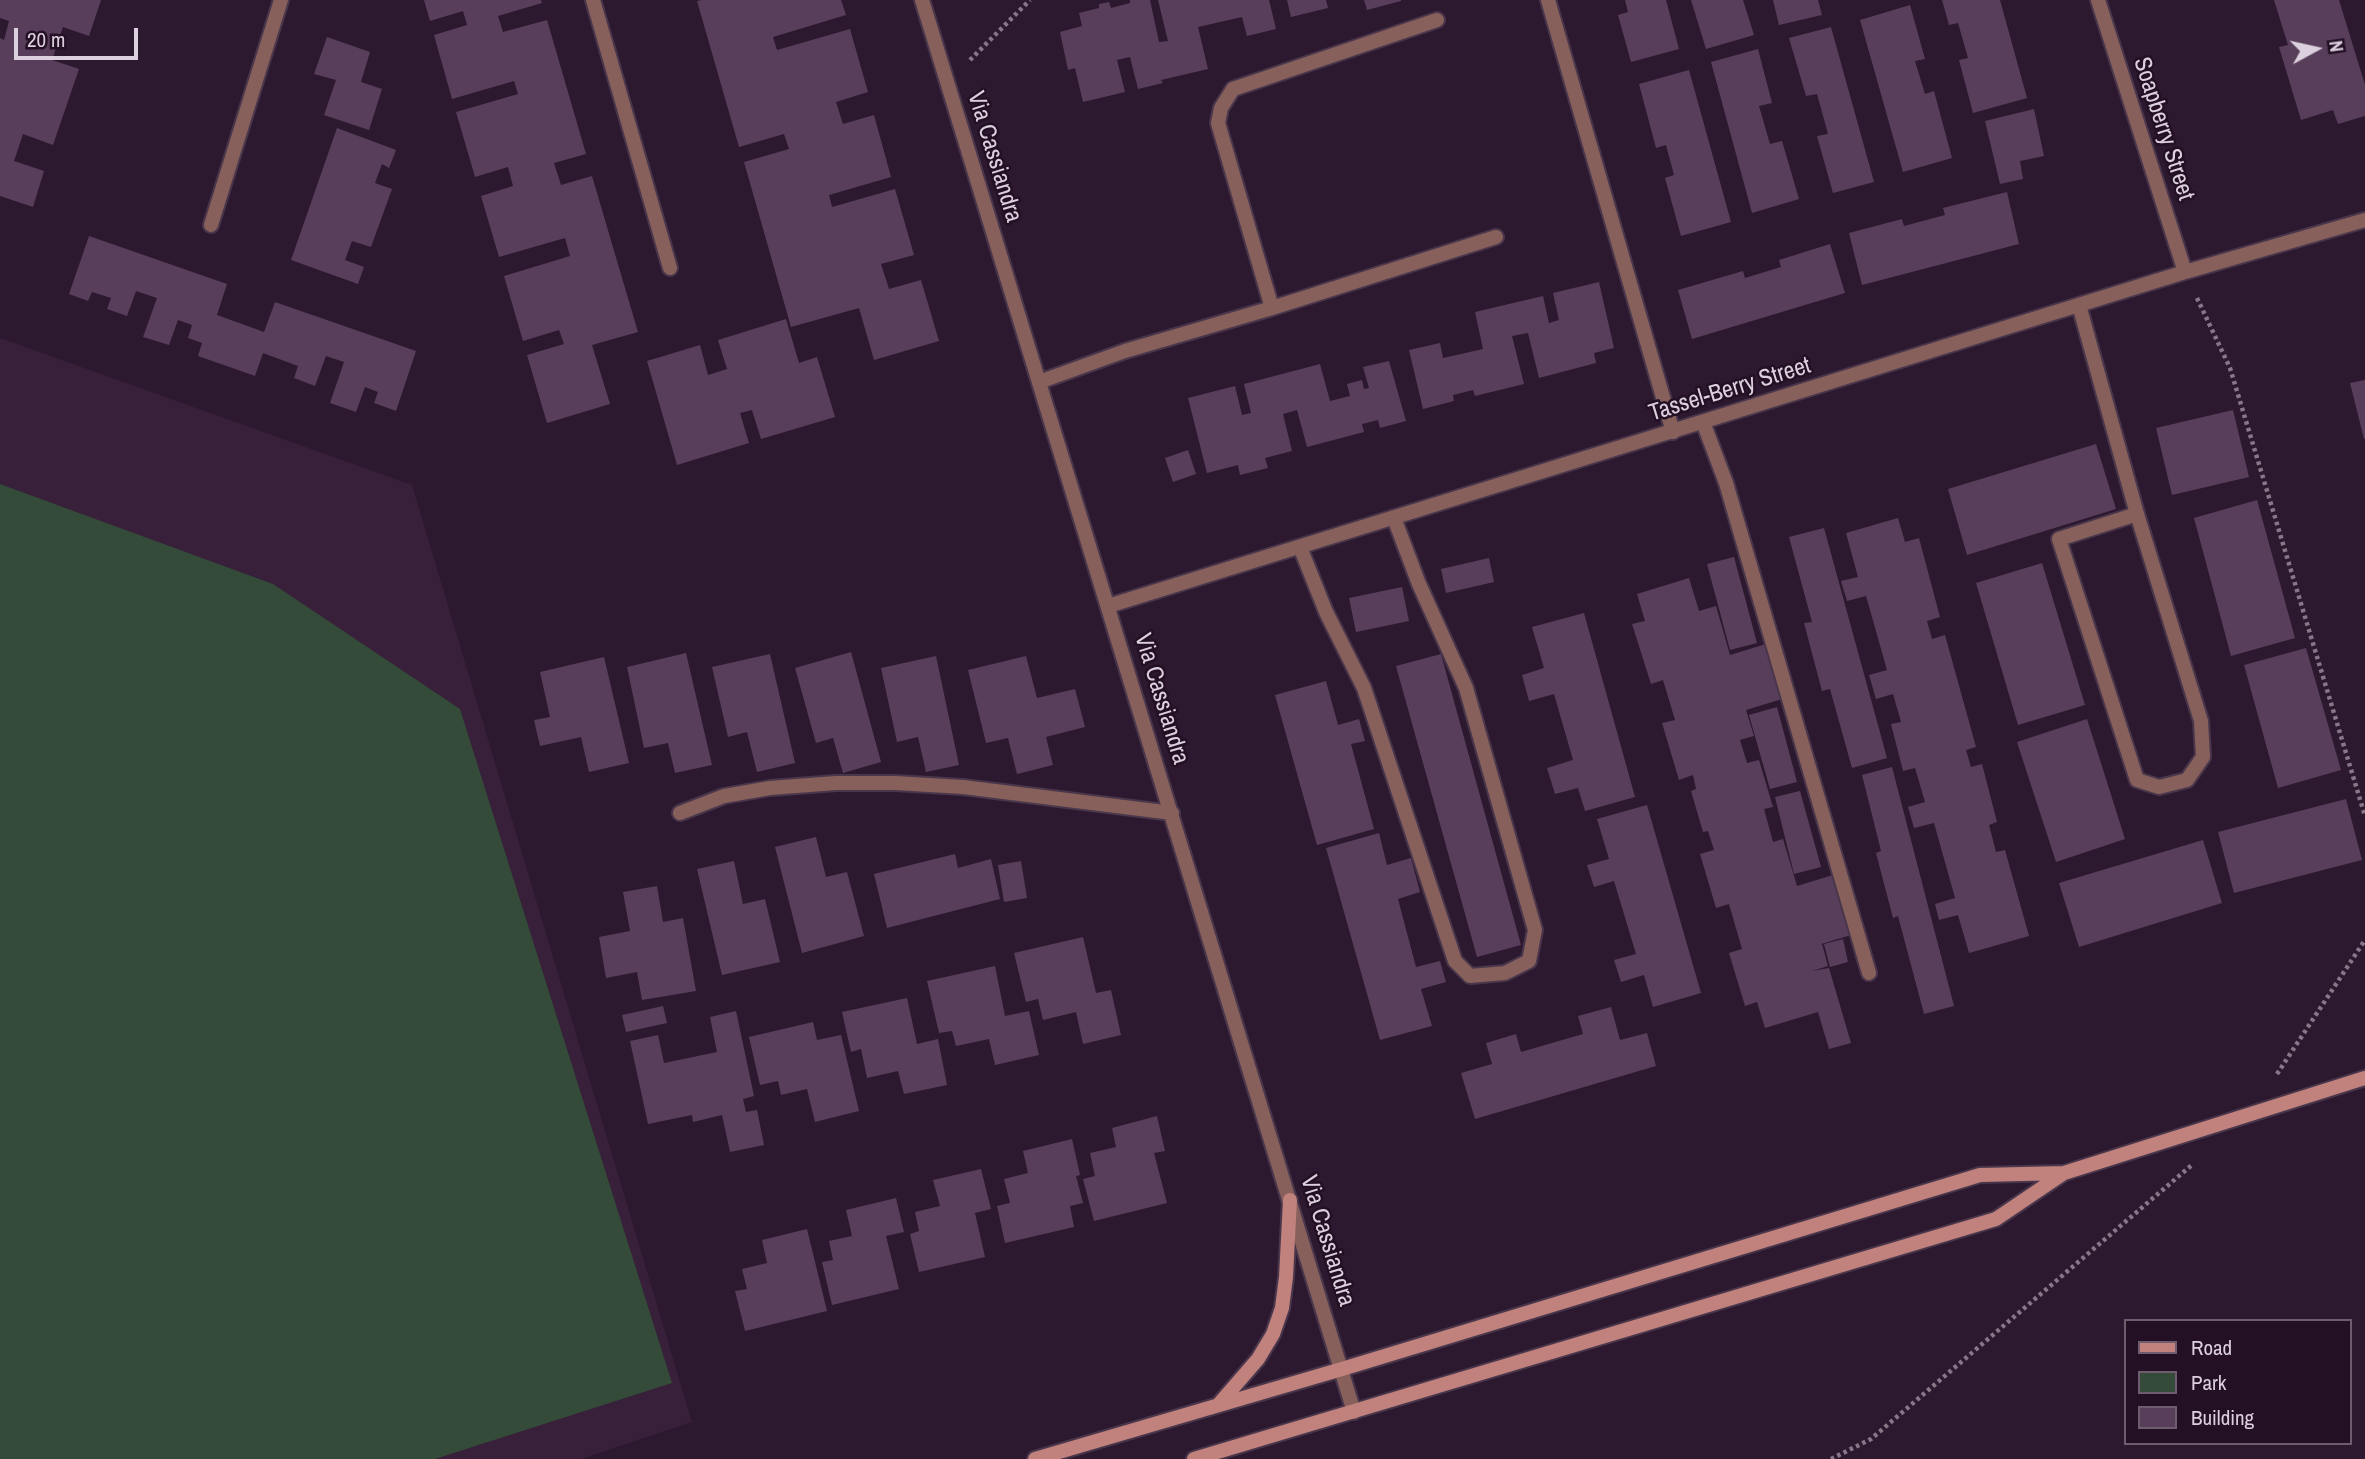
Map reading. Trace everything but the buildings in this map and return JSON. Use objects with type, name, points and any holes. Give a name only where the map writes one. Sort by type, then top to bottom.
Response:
[{"type":"street","points":[[211,225],[281,0]]},
{"type":"street","points":[[593,0],[670,268]]},
{"type":"street","name":"Via Cassiandra","points":[[922,0],[1354,1412]]},
{"type":"street","points":[[1548,0],[1673,432]]},
{"type":"street","name":"Soapberry Street","points":[[2098,0],[2185,272]]},
{"type":"street","points":[[1272,308],[1218,123],[1221,108],[1233,89],[1437,20]]},
{"type":"street","name":"Tassel-Berry Street","points":[[1108,606],[2185,272],[2365,220]]},
{"type":"street","points":[[1039,382],[1125,351],[1496,237]]},
{"type":"street","points":[[2079,305],[2137,514],[2201,721],[2203,757],[2187,780],[2159,787],[2137,780],[2059,539],[2137,514]]},
{"type":"street","points":[[1703,422],[1726,483],[1870,974]]},
{"type":"street","points":[[1300,547],[1326,612],[1364,688],[1455,961],[1470,976],[1505,973],[1529,961],[1535,930],[1466,688],[1419,584],[1394,518]]},
{"type":"street","points":[[680,813],[724,796],[770,788],[895,783],[963,787],[1172,813]]},
{"type":"street","points":[[1194,1459],[1996,1219],[2064,1174],[2365,1078]]},
{"type":"street","points":[[1035,1459],[1342,1369],[1980,1175],[2064,1174]]},
{"type":"street","points":[[1218,1405],[1258,1359],[1278,1321],[1286,1277],[1290,1200]]},
{"type":"path","points":[[947,83],[1030,0]]},
{"type":"path","points":[[2185,272],[2230,368],[2365,816]]},
{"type":"path","points":[[2252,1114],[2365,940]]},
{"type":"path","points":[[1831,1459],[1871,1439],[2199,1159]]},
{"type":"shaded area","points":[[0,338],[412,485],[692,1422],[581,1459],[0,1459]]},
{"type":"green space","points":[[0,484],[273,584],[460,709],[672,1383],[435,1459],[0,1459]]}]
